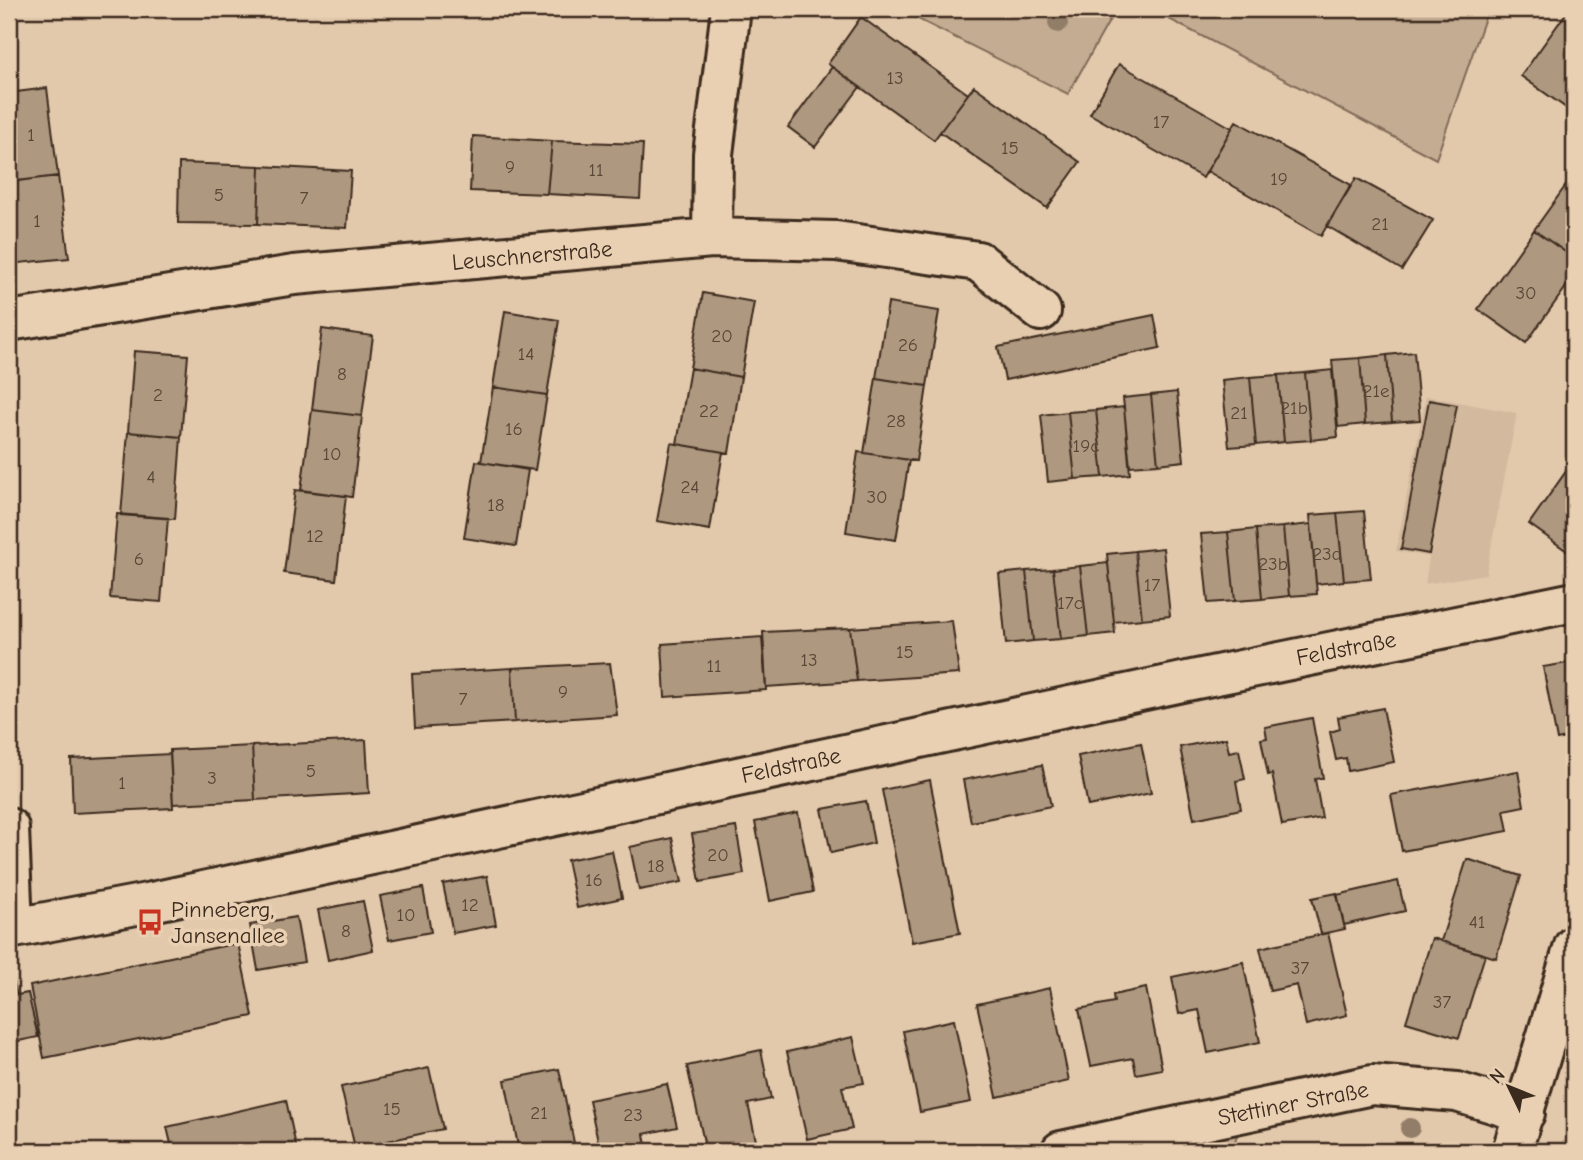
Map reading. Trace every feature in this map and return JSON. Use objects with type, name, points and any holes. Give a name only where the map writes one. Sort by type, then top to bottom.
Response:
[{"type":"street","points":[[712,238],[713,154],[731,9]]},
{"type":"street","name":"Leuschnerstraße","points":[[9,321],[294,275],[712,238],[836,241],[978,261],[1041,311]]},
{"type":"street","name":"Feldstraße","points":[[11,928],[161,900],[1174,683],[1574,602]]},
{"type":"street","points":[[9,828],[11,928]]},
{"type":"street","points":[[1513,1151],[1564,1012],[1574,946]]},
{"type":"street","name":"Stettiner Straße","points":[[1061,1151],[1372,1085],[1457,1092],[1525,1113]]},
{"type":"shaded area","points":[[898,9],[1116,9],[1068,94]]},
{"type":"shaded area","points":[[1150,9],[1488,9],[1436,159]]},
{"type":"shaded area","points":[[1426,396],[1517,413],[1486,574],[1425,584],[1429,557],[1396,551]]},
{"type":"shaded area","points":[[1238,1132],[1232,1151],[1157,1151]]},
{"type":"building","points":[[1569,9],[1574,9],[1574,102],[1569,110],[1521,76]]},
{"type":"building","points":[[861,17],[968,94],[934,140],[828,64]]},
{"type":"building","points":[[1119,64],[1232,128],[1203,178],[1090,114]]},
{"type":"building","points":[[832,67],[860,87],[815,147],[788,127]]},
{"type":"building","points":[[974,86],[1080,162],[1047,208],[940,132]]},
{"type":"building","points":[[47,88],[58,176],[9,182],[9,93]]},
{"type":"building","points":[[1236,121],[1351,185],[1321,236],[1207,171]]},
{"type":"building","points":[[473,136],[552,141],[547,194],[470,191]]},
{"type":"building","points":[[552,141],[643,144],[640,199],[547,194]]},
{"type":"building","points":[[179,163],[260,166],[258,224],[178,223]]},
{"type":"building","points":[[260,166],[351,171],[347,228],[258,224]]},
{"type":"building","points":[[1574,174],[1574,258],[1534,230]]},
{"type":"building","points":[[58,176],[69,258],[9,264],[9,182]]},
{"type":"building","points":[[1356,178],[1433,220],[1402,270],[1327,226]]},
{"type":"building","points":[[1534,230],[1574,258],[1574,276],[1526,343],[1478,309]]},
{"type":"building","points":[[703,293],[754,302],[741,377],[690,368]]},
{"type":"building","points":[[888,303],[939,311],[927,386],[876,378]]},
{"type":"building","points":[[505,311],[559,320],[547,395],[493,387]]},
{"type":"building","points":[[1154,315],[1160,348],[1005,380],[998,347]]},
{"type":"building","points":[[322,329],[373,336],[362,416],[312,410]]},
{"type":"building","points":[[134,351],[188,355],[181,437],[128,432]]},
{"type":"building","points":[[1414,352],[1420,420],[1392,422],[1387,355]]},
{"type":"building","points":[[1387,355],[1392,422],[1365,424],[1360,358]]},
{"type":"building","points":[[1360,358],[1365,424],[1338,427],[1332,360]]},
{"type":"building","points":[[690,368],[741,377],[729,453],[677,444]]},
{"type":"building","points":[[1332,370],[1338,437],[1311,440],[1305,373]]},
{"type":"building","points":[[1305,373],[1311,440],[1284,442],[1278,375]]},
{"type":"building","points":[[1278,375],[1284,442],[1256,445],[1250,377]]},
{"type":"building","points":[[1250,377],[1256,445],[1229,447],[1222,380]]},
{"type":"building","points":[[876,378],[927,386],[916,461],[864,453]]},
{"type":"building","points":[[493,387],[547,395],[535,470],[481,462]]},
{"type":"building","points":[[1177,392],[1184,461],[1158,464],[1151,395]]},
{"type":"building","points":[[1151,395],[1158,464],[1130,466],[1123,398]]},
{"type":"building","points":[[1429,400],[1457,405],[1429,554],[1401,549]]},
{"type":"building","points":[[1124,407],[1130,474],[1103,477],[1096,410]]},
{"type":"building","points":[[312,410],[362,416],[352,497],[301,490]]},
{"type":"building","points":[[1096,410],[1103,477],[1075,479],[1068,412]]},
{"type":"building","points":[[1068,412],[1075,479],[1048,482],[1041,415]]},
{"type":"building","points":[[128,432],[181,437],[175,519],[121,515]]},
{"type":"building","points":[[671,443],[723,452],[710,530],[657,521]]},
{"type":"building","points":[[858,452],[909,460],[896,540],[846,532]]},
{"type":"building","points":[[1574,460],[1574,556],[1529,524]]},
{"type":"building","points":[[476,461],[528,470],[516,546],[464,538]]},
{"type":"building","points":[[295,490],[346,496],[336,580],[284,573]]},
{"type":"building","points":[[1364,511],[1371,579],[1344,581],[1337,513]]},
{"type":"building","points":[[1337,513],[1344,581],[1316,584],[1310,515]]},
{"type":"building","points":[[117,514],[168,518],[161,602],[110,598]]},
{"type":"building","points":[[1311,524],[1317,594],[1289,596],[1283,527]]},
{"type":"building","points":[[1283,527],[1289,596],[1262,599],[1256,529]]},
{"type":"building","points":[[1256,529],[1262,599],[1235,601],[1228,532]]},
{"type":"building","points":[[1228,532],[1235,601],[1208,603],[1201,534]]},
{"type":"building","points":[[1163,548],[1170,616],[1142,619],[1135,551]]},
{"type":"building","points":[[1135,551],[1142,619],[1114,622],[1107,554]]},
{"type":"building","points":[[1108,563],[1115,633],[1088,636],[1080,566]]},
{"type":"building","points":[[1080,566],[1088,636],[1061,639],[1053,569]]},
{"type":"building","points":[[1053,569],[1061,639],[1033,641],[1026,571]]},
{"type":"building","points":[[1026,571],[1033,641],[1006,644],[999,574]]},
{"type":"building","points":[[952,621],[959,674],[857,681],[850,628]]},
{"type":"building","points":[[850,628],[857,681],[766,687],[763,632]]},
{"type":"building","points":[[762,637],[766,690],[665,697],[662,644]]},
{"type":"building","points":[[1574,662],[1574,736],[1557,740],[1543,667]]},
{"type":"building","points":[[610,663],[617,715],[515,722],[512,668]]},
{"type":"building","points":[[512,668],[515,722],[415,728],[412,674]]},
{"type":"building","points":[[1383,708],[1394,762],[1348,771],[1346,758],[1336,760],[1330,732],[1340,729],[1338,717]]},
{"type":"building","points":[[1312,718],[1323,778],[1315,779],[1322,818],[1282,825],[1272,774],[1268,775],[1261,739],[1267,738],[1265,727]]},
{"type":"building","points":[[1226,738],[1229,752],[1239,750],[1245,779],[1236,781],[1241,809],[1194,819],[1180,747]]},
{"type":"building","points":[[366,740],[369,793],[255,800],[252,746]]},
{"type":"building","points":[[1141,743],[1151,793],[1088,806],[1078,756]]},
{"type":"building","points":[[252,746],[255,800],[173,804],[170,750]]},
{"type":"building","points":[[170,754],[173,808],[73,813],[71,759]]},
{"type":"building","points":[[1042,765],[1051,806],[971,822],[963,780]]},
{"type":"building","points":[[1518,771],[1524,806],[1504,810],[1508,831],[1402,851],[1391,795]]},
{"type":"building","points":[[930,780],[960,933],[912,942],[882,790]]},
{"type":"building","points":[[866,801],[874,843],[831,853],[822,809]]},
{"type":"building","points":[[798,813],[813,892],[770,901],[755,822]]},
{"type":"building","points":[[736,827],[744,874],[700,882],[692,834]]},
{"type":"building","points":[[672,838],[682,882],[639,890],[630,847]]},
{"type":"building","points":[[612,851],[622,898],[577,908],[567,860]]},
{"type":"building","points":[[1467,859],[1521,876],[1496,958],[1441,941]]},
{"type":"building","points":[[487,876],[496,925],[453,933],[443,884]]},
{"type":"building","points":[[1398,881],[1405,911],[1344,925],[1337,895]]},
{"type":"building","points":[[423,888],[431,932],[389,940],[380,896]]},
{"type":"building","points":[[1337,893],[1345,929],[1321,934],[1312,898]]},
{"type":"building","points":[[363,901],[373,950],[328,960],[318,910]]},
{"type":"building","points":[[296,917],[304,962],[258,970],[250,925]]},
{"type":"building","points":[[1328,933],[1347,1015],[1306,1025],[1297,985],[1270,991],[1260,948]]},
{"type":"building","points":[[1432,938],[1485,955],[1459,1038],[1406,1022]]},
{"type":"building","points":[[238,943],[253,1016],[44,1058],[30,986]]},
{"type":"building","points":[[1243,962],[1260,1042],[1208,1053],[1199,1010],[1179,1014],[1172,977]]},
{"type":"building","points":[[9,975],[12,975],[17,995],[28,993],[38,1037],[9,1043]]},
{"type":"building","points":[[1050,988],[1069,1081],[997,1097],[977,1004]]},
{"type":"building","points":[[1146,988],[1162,1069],[1136,1074],[1133,1058],[1091,1066],[1079,1009],[1114,1002],[1113,995]]},
{"type":"building","points":[[954,1020],[971,1102],[920,1112],[903,1031]]},
{"type":"building","points":[[853,1037],[864,1083],[842,1087],[852,1129],[807,1139],[787,1052]]},
{"type":"building","points":[[761,1050],[771,1099],[748,1104],[758,1150],[706,1151],[687,1066]]},
{"type":"building","points":[[429,1068],[443,1129],[355,1148],[341,1087]]},
{"type":"building","points":[[559,1069],[574,1143],[519,1151],[505,1080]]},
{"type":"building","points":[[667,1084],[677,1127],[644,1134],[647,1151],[600,1151],[589,1100]]},
{"type":"building","points":[[286,1100],[297,1151],[171,1151],[167,1127]]},
{"type":"place","name":"Pinneberg, Jansenallee","points":[[150,922]]}]
